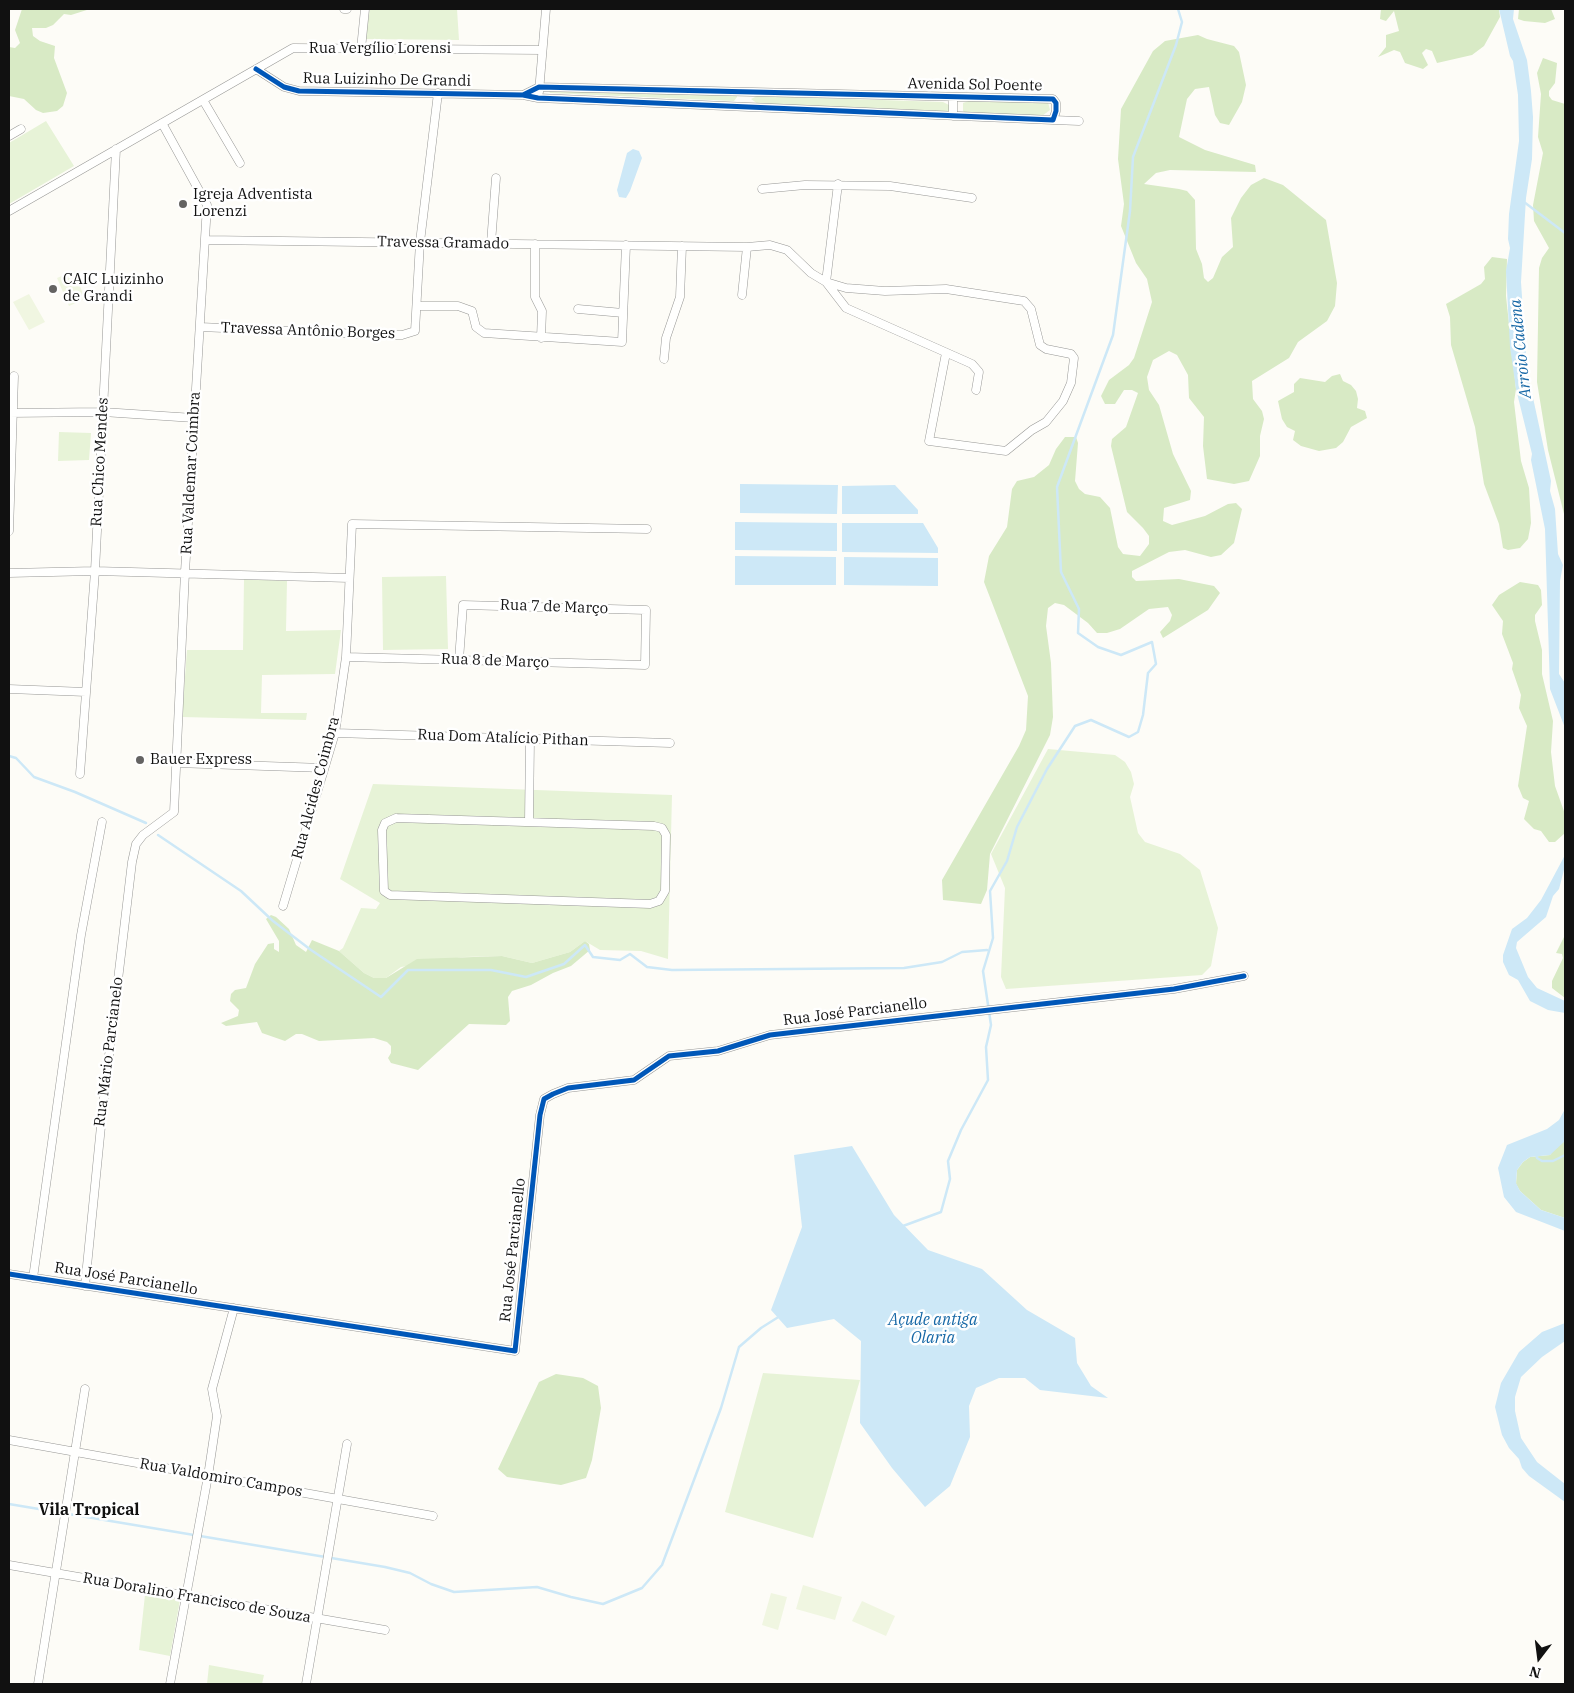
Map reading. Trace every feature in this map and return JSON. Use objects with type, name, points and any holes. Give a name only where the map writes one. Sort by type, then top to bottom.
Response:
[{"type":"street","points":[[360,49],[365,9]]},
{"type":"street","points":[[538,98],[546,9]]},
{"type":"street","name":"Rua Vergílio Lorensi","points":[[9,211],[293,48],[542,50]]},
{"type":"street","name":"Rua Luizinho De Grandi","points":[[256,69],[284,87],[299,91],[523,94],[538,98]]},
{"type":"street","name":"Rua Luizinho De Grandi","points":[[523,94],[539,87]]},
{"type":"street","name":"Avenida Sol Poente","points":[[538,98],[1053,120],[1056,103],[1052,99],[539,87]]},
{"type":"street","points":[[742,107],[744,92]]},
{"type":"street","points":[[438,93],[420,242],[417,306],[458,306],[472,312],[476,327],[484,334],[622,342],[626,245]]},
{"type":"street","points":[[953,97],[953,116]]},
{"type":"street","points":[[203,100],[240,163]]},
{"type":"street","points":[[1053,120],[1079,121]]},
{"type":"street","name":"Rua Valdemar Coimbra","points":[[155,826],[174,812],[185,572],[208,205],[162,123]]},
{"type":"street","points":[[9,136],[21,128]]},
{"type":"street","name":"Rua Chico Mendes","points":[[80,774],[95,571],[116,149]]},
{"type":"street","points":[[491,244],[496,178]]},
{"type":"street","points":[[838,184],[826,282],[846,308],[977,367],[979,372],[976,390]]},
{"type":"street","points":[[762,189],[838,184],[890,186],[972,198]]},
{"type":"street","name":"Travessa Gramado","points":[[205,240],[747,247],[770,245],[787,250],[811,273],[826,282]]},
{"type":"street","points":[[535,244],[535,297],[542,311],[541,338]]},
{"type":"street","points":[[664,359],[666,338],[680,297],[682,246]]},
{"type":"street","points":[[742,295],[747,247]]},
{"type":"street","points":[[826,282],[846,288],[886,291],[946,288],[1024,301],[1032,309],[1040,345],[1046,349],[1071,354],[1074,358],[1071,383],[1063,401],[1046,422],[1032,430],[1006,451],[929,441],[946,353]]},
{"type":"street","name":"Travessa Antônio Borges","points":[[200,327],[402,335],[415,331],[417,306]]},
{"type":"street","points":[[578,309],[623,313]]},
{"type":"street","points":[[9,531],[11,413],[14,376]]},
{"type":"street","points":[[11,413],[103,412],[194,418]]},
{"type":"street","name":"Rua Alcides Coimbra","points":[[283,906],[335,733],[346,657],[352,524],[647,529]]},
{"type":"street","points":[[9,573],[95,571],[185,572],[349,578]]},
{"type":"street","name":"Rua 7 de Março","points":[[459,660],[462,605],[646,610],[645,665]]},
{"type":"street","name":"Rua 8 de Março","points":[[346,657],[645,665]]},
{"type":"street","points":[[9,689],[86,692]]},
{"type":"street","name":"Rua Dom Atalício Pithan","points":[[335,733],[670,743]]},
{"type":"street","points":[[529,822],[530,739]]},
{"type":"street","points":[[176,763],[324,768]]},
{"type":"street","points":[[396,818],[529,822],[654,826],[662,828],[666,835],[665,891],[659,901],[650,904],[397,897],[384,891],[382,830],[385,823],[396,818]]},
{"type":"street","points":[[33,1278],[81,935],[102,822]]},
{"type":"street","name":"Rua Mário Parcianelo","points":[[85,1286],[103,1106],[132,862],[136,844],[155,826]]},
{"type":"street","name":"Rua José Parcianello","points":[[9,1274],[515,1351],[540,1115],[544,1099],[568,1088],[634,1080],[669,1056],[718,1051],[770,1035],[1174,989],[1244,976]]},
{"type":"street","points":[[170,1684],[217,1416],[212,1389],[234,1308]]},
{"type":"street","points":[[38,1684],[77,1453],[85,1389]]},
{"type":"street","name":"Rua Valdomiro Campos","points":[[9,1440],[433,1516]]},
{"type":"street","points":[[306,1684],[348,1444]]},
{"type":"street","name":"Rua Doralino Francisco de Souza","points":[[9,1565],[385,1630]]},
{"type":"green space","points":[[22,9],[90,9],[71,15],[64,14],[53,25],[46,28],[32,28],[33,36],[40,41],[55,46],[54,58],[67,93],[63,106],[57,111],[43,113],[36,110],[24,99],[9,96],[9,47],[15,48],[20,43],[15,30]]},
{"type":"green space","points":[[370,9],[457,9],[459,40],[365,39]]},
{"type":"green space","points":[[1381,9],[1499,9],[1500,17],[1484,46],[1472,55],[1437,63],[1432,51],[1426,49],[1422,53],[1428,65],[1423,69],[1405,63],[1400,52],[1394,50],[1378,57],[1386,47],[1386,35],[1399,31],[1394,11],[1386,21],[1380,19]]},
{"type":"green space","points":[[1519,9],[1551,9],[1555,19],[1545,23],[1524,21],[1518,19]]},
{"type":"green space","points":[[1198,35],[1234,46],[1239,52],[1246,85],[1242,102],[1229,125],[1220,123],[1215,115],[1209,87],[1195,89],[1187,99],[1179,137],[1205,150],[1255,165],[1256,172],[1170,170],[1156,173],[1144,184],[1187,191],[1195,200],[1196,249],[1202,264],[1204,278],[1208,282],[1213,278],[1222,257],[1233,247],[1231,218],[1241,198],[1251,185],[1264,178],[1283,185],[1326,220],[1337,283],[1335,306],[1327,321],[1298,342],[1289,358],[1252,381],[1253,399],[1262,411],[1264,419],[1260,436],[1260,456],[1249,481],[1234,484],[1207,479],[1203,446],[1204,417],[1189,398],[1188,375],[1177,355],[1169,351],[1153,360],[1147,377],[1149,390],[1159,405],[1173,454],[1191,491],[1190,500],[1164,508],[1163,521],[1172,525],[1205,516],[1228,504],[1236,503],[1242,509],[1234,543],[1221,555],[1211,557],[1185,550],[1169,552],[1132,571],[1132,577],[1136,581],[1179,579],[1214,586],[1220,593],[1208,610],[1163,638],[1160,632],[1170,621],[1172,615],[1168,607],[1149,609],[1120,629],[1107,633],[1097,633],[1088,623],[1064,605],[1055,603],[1048,608],[1046,626],[1051,663],[1053,717],[1050,735],[990,854],[987,890],[981,904],[943,900],[942,880],[1019,746],[1026,730],[1028,696],[984,582],[989,556],[1007,527],[1012,489],[1017,481],[1034,477],[1049,465],[1056,449],[1065,437],[1076,437],[1078,443],[1075,481],[1079,489],[1085,494],[1100,497],[1110,508],[1118,547],[1123,554],[1140,556],[1149,544],[1149,536],[1127,512],[1111,446],[1112,439],[1126,427],[1138,393],[1132,390],[1124,390],[1115,404],[1105,404],[1101,396],[1109,380],[1129,365],[1134,358],[1152,302],[1147,279],[1136,263],[1121,226],[1124,204],[1118,159],[1121,109],[1153,51],[1165,41]]},
{"type":"green space","points":[[1543,58],[1557,63],[1555,83],[1549,91],[1549,96],[1552,100],[1565,104],[1565,518],[1548,450],[1537,382],[1539,268],[1542,258],[1549,248],[1534,221],[1533,205],[1543,153],[1538,137],[1541,94],[1537,73]]},
{"type":"green space","points":[[549,91],[737,94],[737,97],[734,101],[550,93]]},
{"type":"green space","points":[[757,96],[943,102],[949,105],[950,109],[948,112],[758,104],[751,99]]},
{"type":"green space","points":[[974,99],[1048,102],[1050,110],[1042,116],[966,114],[963,111],[963,103]]},
{"type":"green space","points":[[46,121],[74,166],[9,204],[9,143]]},
{"type":"green space","points":[[1492,257],[1507,259],[1506,296],[1516,389],[1514,402],[1521,461],[1529,488],[1531,523],[1528,539],[1520,548],[1508,550],[1503,548],[1499,524],[1484,484],[1475,427],[1451,345],[1450,317],[1446,304],[1481,284],[1485,279],[1484,267]]},
{"type":"green space","points":[[74,271],[85,299],[69,306],[57,278]]},
{"type":"green space","points":[[29,294],[45,322],[29,330],[13,302]]},
{"type":"green space","points":[[1340,374],[1343,381],[1351,385],[1356,391],[1358,399],[1357,408],[1365,411],[1367,418],[1351,427],[1343,442],[1336,448],[1319,451],[1301,446],[1293,440],[1295,431],[1287,427],[1282,419],[1278,401],[1294,392],[1294,384],[1300,378],[1325,382],[1332,376]]},
{"type":"green space","points":[[59,432],[91,433],[89,460],[58,461]]},
{"type":"green space","points":[[446,576],[448,649],[383,650],[382,577]]},
{"type":"green space","points":[[244,579],[287,581],[286,631],[341,630],[335,674],[262,675],[261,713],[307,713],[306,720],[182,717],[187,650],[243,650]]},
{"type":"green space","points":[[1520,582],[1538,585],[1541,590],[1542,605],[1535,615],[1535,621],[1542,650],[1542,674],[1553,721],[1551,752],[1555,786],[1565,814],[1565,833],[1555,842],[1549,842],[1541,831],[1534,829],[1524,819],[1529,801],[1523,798],[1518,786],[1527,726],[1519,708],[1521,695],[1512,669],[1513,663],[1502,634],[1503,621],[1492,605],[1499,595]]},
{"type":"green space","points":[[1048,749],[1115,755],[1125,762],[1131,772],[1134,784],[1130,797],[1138,833],[1145,842],[1180,854],[1200,870],[1218,928],[1211,966],[1202,975],[1006,989],[1001,977],[1005,888],[991,854]]},
{"type":"green space","points":[[373,784],[672,795],[668,959],[641,951],[600,950],[585,941],[570,952],[532,963],[502,956],[463,957],[401,967],[386,978],[374,978],[364,973],[339,951],[343,948],[361,908],[376,909],[380,903],[340,879]]},
{"type":"green space","points":[[271,915],[289,929],[296,945],[306,952],[312,940],[339,951],[364,973],[374,978],[386,978],[417,959],[502,956],[532,963],[570,952],[585,941],[589,944],[590,950],[571,966],[531,985],[512,991],[508,997],[510,1021],[506,1025],[469,1024],[418,1070],[391,1063],[388,1058],[391,1053],[391,1046],[387,1042],[374,1038],[319,1041],[302,1034],[296,1034],[285,1041],[262,1033],[257,1022],[226,1026],[221,1023],[238,1016],[239,1010],[230,1001],[231,994],[235,990],[246,988],[255,964],[268,944],[274,943],[274,949],[279,952],[279,941],[266,919]]},
{"type":"green space","points":[[1565,935],[1565,998],[1552,988],[1552,981],[1563,958],[1562,954],[1556,953]]},
{"type":"green space","points":[[1565,1141],[1565,1218],[1541,1210],[1520,1191],[1516,1184],[1517,1170],[1523,1162],[1530,1157],[1550,1155],[1554,1148]]},
{"type":"green space","points":[[763,1373],[860,1380],[813,1538],[725,1512]]},
{"type":"green space","points":[[556,1374],[583,1378],[598,1386],[601,1408],[592,1460],[586,1478],[561,1485],[507,1477],[498,1469],[539,1382]]},
{"type":"green space","points":[[803,1585],[842,1597],[835,1620],[796,1609]]},
{"type":"green space","points":[[771,1593],[787,1597],[778,1630],[762,1625]]},
{"type":"green space","points":[[145,1595],[180,1600],[170,1656],[139,1650]]},
{"type":"green space","points":[[862,1601],[895,1616],[886,1636],[852,1621]]},
{"type":"green space","points":[[209,1665],[264,1675],[262,1684],[207,1684]]},
{"type":"water","name":"Arroio Cadena","points":[[1499,9],[1514,9],[1513,19],[1527,60],[1531,91],[1533,117],[1532,159],[1526,198],[1521,282],[1527,370],[1551,481],[1550,491],[1555,509],[1558,554],[1563,565],[1560,581],[1559,674],[1565,683],[1565,728],[1550,689],[1545,529],[1531,460],[1532,454],[1516,389],[1510,347],[1506,271],[1510,248],[1508,239],[1509,214],[1519,141],[1518,95],[1513,61],[1510,56]]},
{"type":"water","points":[[633,149],[639,151],[642,158],[626,198],[619,197],[617,190],[627,153]]},
{"type":"water","points":[[740,484],[838,485],[837,514],[740,513]]},
{"type":"water","points":[[895,485],[918,510],[918,514],[842,514],[842,486]]},
{"type":"water","points":[[735,522],[837,523],[837,551],[735,550]]},
{"type":"water","points":[[842,523],[923,523],[938,548],[938,553],[842,552]]},
{"type":"water","points":[[735,556],[836,557],[836,585],[735,585]]},
{"type":"water","points":[[844,557],[938,558],[938,586],[844,585]]},
{"type":"water","points":[[1565,855],[1565,866],[1559,889],[1553,896],[1546,917],[1517,942],[1516,948],[1528,977],[1537,988],[1565,1001],[1565,1013],[1548,1010],[1530,1001],[1518,980],[1509,975],[1503,962],[1503,955],[1512,929],[1527,918],[1541,900]]},
{"type":"water","points":[[1565,1109],[1565,1141],[1550,1155],[1530,1157],[1523,1162],[1517,1170],[1516,1183],[1520,1191],[1541,1210],[1565,1218],[1565,1231],[1516,1212],[1504,1197],[1498,1168],[1507,1145],[1547,1129],[1559,1120]]},
{"type":"water","name":"Açude antiga Olaria","points":[[852,1146],[894,1215],[928,1250],[982,1269],[1027,1310],[1075,1338],[1077,1363],[1091,1386],[1108,1398],[1040,1390],[1025,1378],[999,1378],[976,1388],[969,1406],[970,1437],[950,1486],[925,1507],[892,1468],[860,1423],[861,1341],[834,1319],[787,1328],[771,1310],[802,1227],[794,1155]]},
{"type":"water","points":[[1565,1323],[1565,1341],[1542,1357],[1521,1377],[1515,1397],[1515,1411],[1521,1438],[1537,1462],[1565,1484],[1565,1502],[1529,1476],[1522,1468],[1519,1459],[1509,1448],[1502,1435],[1495,1407],[1501,1383],[1519,1352],[1542,1332]]},
{"type":"waterway","points":[[903,1226],[941,1212],[950,1179],[948,1161],[961,1130],[988,1080],[986,1047],[991,1025],[983,971],[993,938],[990,891],[1007,861],[1017,827],[1047,769],[1075,726],[1091,720],[1129,737],[1138,732],[1143,715],[1148,673],[1156,664],[1152,642],[1121,655],[1098,647],[1078,633],[1079,609],[1061,572],[1057,487],[1113,335],[1130,211],[1133,157],[1176,45],[1182,22],[1178,9]]},
{"type":"waterway","points":[[1524,202],[1565,233]]},
{"type":"waterway","points":[[9,756],[16,758],[34,777],[75,792],[146,823]]},
{"type":"waterway","points":[[158,835],[241,891],[273,921],[311,950],[381,997],[408,970],[491,970],[526,977],[564,964],[585,945],[593,957],[620,960],[630,954],[647,967],[672,970],[904,968],[942,962],[962,952],[987,950]]},
{"type":"waterway","points":[[1536,1153],[1537,1158],[1542,1161],[1553,1161],[1565,1155]]},
{"type":"waterway","points":[[9,1504],[385,1567],[410,1573],[431,1584],[454,1592],[537,1587],[603,1604],[642,1588],[662,1565],[721,1408],[739,1347],[761,1328],[780,1316]]},
{"type":"cycle path","points":[[256,69],[284,87],[299,91],[523,95],[538,98],[1053,120],[1056,111],[1056,103],[1053,99],[539,87],[523,95]]},
{"type":"cycle path","points":[[9,1274],[515,1351],[540,1115],[544,1099],[553,1094],[568,1088],[634,1080],[669,1056],[718,1051],[770,1035],[1174,989],[1244,976]]},
{"type":"place","name":"Igreja Adventista Lorenzi","points":[[183,204]]},
{"type":"place","name":"CAIC Luizinho de Grandi","points":[[53,289]]},
{"type":"place","name":"Bauer Express","points":[[140,760]]},
{"type":"district","name":"Vila Tropical","points":[[89,1510]]}]
